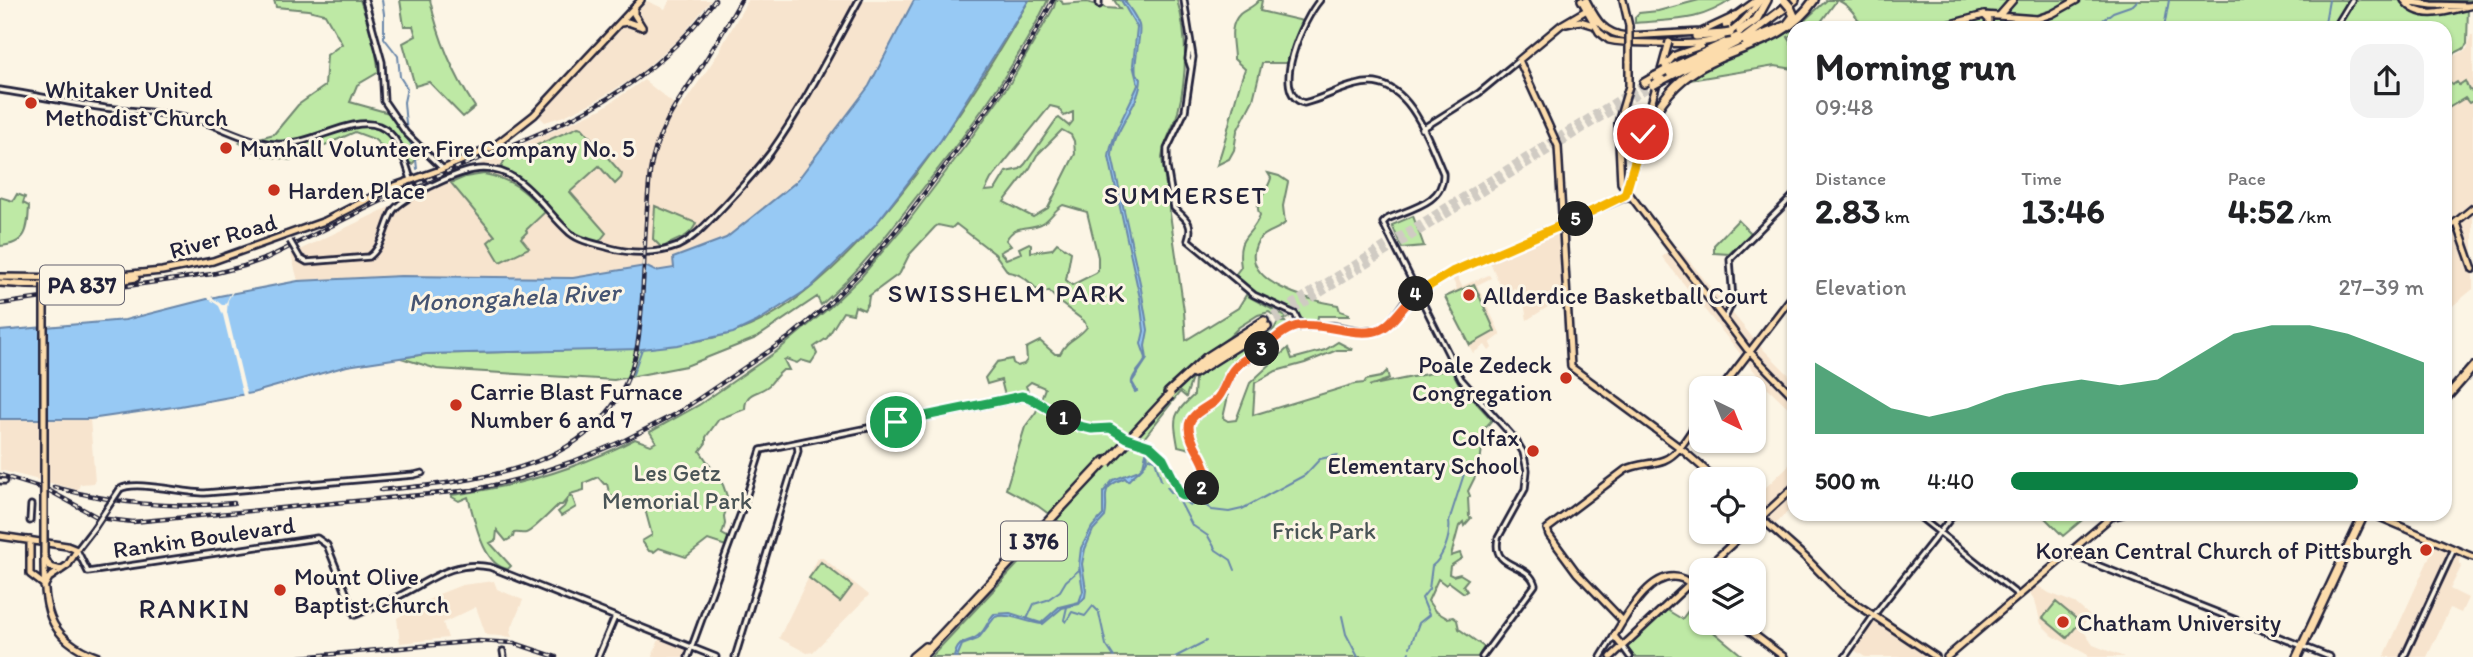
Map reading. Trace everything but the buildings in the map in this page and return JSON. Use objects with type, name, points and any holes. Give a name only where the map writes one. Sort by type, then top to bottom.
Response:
[{"type":"highway","points":[[1732,32],[1756,20],[1761,1]]},
{"type":"highway","points":[[1789,2],[1800,10],[1812,3]]},
{"type":"highway","points":[[1659,78],[1665,71],[1736,38],[1789,2]]},
{"type":"highway","points":[[1789,2],[1793,17],[1790,21]]},
{"type":"highway","points":[[1722,51],[1759,29],[1789,2]]},
{"type":"highway","points":[[1797,21],[1812,3]]},
{"type":"highway","points":[[1732,32],[1726,24],[1735,16]]},
{"type":"highway","points":[[1696,36],[1732,32],[1764,21]]},
{"type":"highway","points":[[1648,86],[1659,78],[1787,25]]},
{"type":"highway","points":[[1643,134],[1661,102],[1687,76],[1710,62],[1787,29]]},
{"type":"highway","name":"I 376","points":[[923,657],[1169,394],[1265,324]]},
{"type":"highway","points":[[2452,391],[2473,367]]},
{"type":"highway","name":"I 376","points":[[923,657],[1106,462]]},
{"type":"highway","points":[[2297,657],[2361,521]]},
{"type":"highway","points":[[913,657],[959,616]]},
{"type":"main road","name":"PA 837","points":[[443,169],[490,149],[534,115],[641,0]]},
{"type":"main road","points":[[1623,0],[1629,26],[1629,86],[1618,123],[1620,181],[1749,352],[1787,390]]},
{"type":"main road","points":[[1964,21],[1984,15],[2018,19],[2042,18],[2077,0]]},
{"type":"main road","points":[[2405,0],[2411,7],[2425,14],[2470,5]]},
{"type":"main road","points":[[1583,1],[1605,38],[1616,42],[1710,42]]},
{"type":"main road","points":[[1579,18],[1583,1]]},
{"type":"main road","points":[[1627,36],[1698,33],[1761,1]]},
{"type":"main road","points":[[1643,134],[1667,61],[1677,54],[1731,32],[1761,1]]},
{"type":"main road","points":[[2012,1],[2011,12],[2018,19]]},
{"type":"main road","points":[[1999,16],[2012,1]]},
{"type":"main road","points":[[620,24],[628,22],[642,27],[634,15],[634,8]]},
{"type":"main road","points":[[1588,9],[1579,18],[1561,25],[1519,60],[1558,146],[1571,367],[1702,467]]},
{"type":"main road","points":[[1588,9],[1605,29],[1615,34],[1669,41],[1707,33],[1720,23]]},
{"type":"main road","points":[[1984,15],[1989,21]]},
{"type":"main road","points":[[1579,18],[1596,26]]},
{"type":"main road","points":[[1627,193],[1669,41]]},
{"type":"main road","name":"River Road","points":[[0,280],[44,284],[162,271],[213,261],[289,238],[411,179],[443,169]]},
{"type":"main road","points":[[898,422],[1026,396],[1079,426],[1092,429],[1110,428],[1126,438],[1150,446],[1163,458],[1182,496],[1185,497],[1196,493],[1207,478],[1206,467],[1191,435],[1191,419],[1219,397],[1233,369],[1239,364],[1290,329],[1301,326],[1332,326],[1373,332],[1390,323],[1404,303],[1452,272],[1607,205],[1634,188]]},
{"type":"main road","points":[[2452,226],[2473,208]]},
{"type":"main road","points":[[2457,223],[2473,269]]},
{"type":"main road","name":"PA 837","points":[[0,280],[37,286],[77,286],[123,281],[162,271]]},
{"type":"main road","points":[[44,284],[44,587],[47,610],[61,635],[75,647],[99,657]]},
{"type":"main road","points":[[1731,376],[1787,303]]},
{"type":"main road","points":[[1623,621],[1577,573],[1549,536],[1547,529],[1625,470],[1634,465],[1667,459],[1689,433]]},
{"type":"main road","points":[[1766,513],[1787,493]]},
{"type":"main road","points":[[1947,657],[2106,521]]},
{"type":"main road","points":[[2388,521],[2473,557]]},
{"type":"main road","points":[[1766,523],[1805,557],[1840,593],[1936,657]]},
{"type":"main road","points":[[0,536],[67,546],[77,550],[68,565],[49,578],[44,587]]},
{"type":"main road","points":[[30,540],[30,574],[44,587]]},
{"type":"main road","points":[[1717,558],[1732,544]]},
{"type":"main road","points":[[44,554],[50,567],[61,570]]},
{"type":"main road","points":[[34,578],[40,576],[44,570]]},
{"type":"main road","points":[[1622,646],[1614,636],[1634,604],[1657,582],[1671,577],[1689,582]]},
{"type":"main road","points":[[1611,657],[1689,584]]},
{"type":"main road","points":[[1755,635],[1784,657]]},
{"type":"street","points":[[365,0],[382,62],[384,101],[407,134],[443,169]]},
{"type":"street","points":[[289,238],[300,258],[307,262],[369,257],[376,251],[399,204],[460,174],[482,169],[505,173],[520,181],[569,232],[582,240],[630,251],[660,251],[675,247],[698,233],[769,155],[797,113],[859,0]]},
{"type":"street","points":[[1184,0],[1193,51],[1185,108],[1166,156],[1174,208],[1188,220],[1191,227],[1188,240],[1254,295],[1295,314],[1301,326]]},
{"type":"street","points":[[1320,0],[1306,24],[1290,66],[1288,80],[1292,97],[1304,103],[1356,84],[1379,84],[1404,98],[1443,173],[1441,189],[1433,199],[1383,223],[1461,379],[1515,439],[1527,464],[1523,495],[1498,538],[1497,546],[1502,558],[1529,574],[1535,585],[1482,657]]},
{"type":"street","points":[[2339,21],[2352,0]]},
{"type":"street","points":[[1995,21],[1999,16]]},
{"type":"street","points":[[1422,129],[1479,93],[1519,60]]},
{"type":"street","points":[[0,90],[187,117],[252,141],[275,144],[303,142],[354,124],[371,124],[386,130],[396,140],[411,179]]},
{"type":"street","points":[[1724,320],[1733,301],[1730,259],[1787,202]]},
{"type":"street","points":[[688,657],[761,450],[898,422]]},
{"type":"street","points":[[734,657],[798,451],[796,443]]},
{"type":"street","points":[[77,550],[120,489],[137,484],[176,492],[205,493],[422,473]]},
{"type":"street","points":[[30,505],[30,521]]},
{"type":"street","points":[[1924,521],[2018,595]]},
{"type":"street","points":[[1845,657],[1874,615],[1948,521]]},
{"type":"street","name":"Rankin Boulevard","points":[[77,550],[88,572],[317,538],[324,541],[355,615],[451,569],[471,564],[490,567],[614,617]]},
{"type":"street","points":[[2404,657],[2454,549]]},
{"type":"street","points":[[2067,553],[2330,657]]},
{"type":"street","points":[[598,657],[614,617],[716,657]]},
{"type":"street","points":[[1601,657],[1614,636]]},
{"type":"street","points":[[1622,646],[1630,657]]},
{"type":"street","points":[[503,651],[504,657]]},
{"type":"shaded area","points":[[670,0],[711,0],[680,38],[637,76],[594,102],[564,116],[545,122],[539,116],[647,1],[665,9]]},
{"type":"shaded area","points":[[748,0],[914,0],[869,86],[796,182],[726,238],[673,258],[674,268],[655,271],[645,266],[573,278],[401,276],[298,281],[291,254],[601,109],[644,80],[680,109],[714,60]]},
{"type":"shaded area","points":[[2473,35],[2473,289],[2452,306],[2452,57],[2467,49]]},
{"type":"shaded area","points":[[1558,231],[1561,233],[1564,297],[1527,320],[1523,297],[1520,298],[1515,288],[1504,294],[1490,262]]},
{"type":"shaded area","points":[[1676,245],[1758,344],[1787,373],[1787,406],[1766,386],[1766,376],[1758,376],[1662,257]]},
{"type":"shaded area","points":[[1456,274],[1462,286],[1489,275],[1491,278],[1477,285],[1501,335],[1490,343],[1492,348],[1489,351],[1485,345],[1473,353],[1444,297],[1457,289],[1451,276]]},
{"type":"shaded area","points":[[0,419],[90,419],[95,483],[80,484],[78,490],[0,470]]},
{"type":"shaded area","points":[[1787,467],[1787,512],[1773,526],[1766,520],[1766,487]]},
{"type":"shaded area","points":[[2436,543],[2462,555],[2459,563],[2462,565],[2450,589],[2468,598],[2461,613],[2450,608],[2427,657],[2384,657]]},
{"type":"shaded area","points":[[818,558],[823,558],[869,595],[813,652],[807,653],[779,638]]},
{"type":"shaded area","points":[[494,581],[497,589],[523,600],[510,632],[512,637],[486,635],[476,607],[443,623],[448,638],[400,643],[397,618],[439,594],[462,585]]},
{"type":"shaded area","name":"Chatham University","points":[[2035,584],[2049,593],[2075,603],[2090,616],[2081,627],[2093,645],[2124,657],[2087,657],[2088,655],[2053,636],[2041,624],[2035,601],[2028,590]]},
{"type":"shaded area","points":[[1875,620],[1932,657],[1865,657],[1854,650]]},
{"type":"shaded area","points":[[660,637],[689,648],[687,657],[652,657]]},
{"type":"green space","points":[[274,0],[360,0],[373,36],[379,72],[357,85],[350,102],[389,113],[423,152],[412,164],[394,158],[374,139],[355,132],[290,160],[261,155],[240,143],[274,134],[298,105],[325,86],[327,55],[342,44],[325,14],[276,7]]},
{"type":"green space","points":[[400,0],[430,0],[448,55],[475,107],[463,117],[429,82],[415,86],[403,43],[416,36],[413,26],[404,26]]},
{"type":"green space","points":[[1029,0],[1048,0],[1020,52],[988,102],[860,267],[821,305],[817,297],[756,338],[686,366],[614,380],[437,369],[401,358],[426,354],[673,345],[731,333],[775,313],[819,281],[862,239],[902,192],[974,91]]},
{"type":"green space","name":"Frick Park","points":[[1056,0],[1061,0],[1063,4],[1087,2],[1120,9],[1114,0],[1121,0],[1125,6],[1124,0],[1177,0],[1185,41],[1183,84],[1178,112],[1162,158],[1186,340],[1238,308],[1246,295],[1288,318],[1281,321],[1269,312],[1258,315],[1198,359],[1186,397],[1180,392],[1138,446],[1149,448],[1151,454],[1158,456],[1172,483],[1172,492],[1188,500],[1206,489],[1208,479],[1204,460],[1192,436],[1193,421],[1226,393],[1228,396],[1223,418],[1228,421],[1236,420],[1250,383],[1288,348],[1292,359],[1325,350],[1338,342],[1353,350],[1337,350],[1276,371],[1255,383],[1253,415],[1364,383],[1366,380],[1381,377],[1387,371],[1389,379],[1369,386],[1451,369],[1459,384],[1492,420],[1485,428],[1479,469],[1468,491],[1471,518],[1464,526],[1463,522],[1459,526],[1451,556],[1460,553],[1462,558],[1450,566],[1449,574],[1460,574],[1468,579],[1463,585],[1467,591],[1464,593],[1449,582],[1446,585],[1438,579],[1428,601],[1435,611],[1457,620],[1459,629],[1484,647],[1478,657],[931,657],[1058,521],[1038,506],[1006,489],[1025,427],[1036,412],[1045,388],[1031,382],[1026,386],[1028,391],[1005,396],[1001,380],[987,384],[985,378],[997,362],[1012,359],[1017,366],[1024,364],[1027,360],[1026,348],[1040,341],[1055,354],[1060,354],[1066,345],[1087,327],[1084,321],[1049,291],[1041,294],[1022,277],[1008,272],[995,254],[956,224],[952,228],[938,225],[935,227],[909,255],[900,273],[869,296],[864,310],[855,306],[853,314],[843,312],[827,338],[814,347],[817,354],[811,363],[784,360],[789,370],[783,370],[767,387],[751,395],[745,409],[719,419],[706,437],[706,443],[700,451],[723,485],[729,502],[722,534],[729,538],[726,546],[708,540],[686,557],[659,548],[654,552],[649,551],[642,541],[652,535],[645,509],[633,509],[626,500],[610,496],[607,484],[598,477],[584,483],[584,490],[570,494],[569,497],[572,496],[576,507],[561,516],[558,512],[568,498],[526,533],[514,533],[513,537],[506,541],[497,530],[496,540],[490,543],[511,566],[508,569],[499,566],[492,559],[480,539],[468,497],[459,501],[452,495],[546,475],[592,459],[635,439],[651,445],[656,442],[650,432],[699,405],[777,351],[861,277],[910,219],[1012,80]],"holes":[[[1050,106],[1058,108],[1064,116],[1073,112],[1073,121],[1069,126],[1059,118],[1056,120],[1025,164],[1020,169],[1006,172],[995,190],[985,191],[991,179]],[[1062,130],[1071,135],[1074,141],[1075,154],[1048,208],[1033,217],[1004,202],[1037,155]],[[1063,205],[1087,212],[1098,257],[1098,271],[1072,285],[1066,280],[1071,252],[1057,243],[1052,249],[1031,252],[1029,243],[1019,248],[1021,253],[1006,259],[1000,252],[1011,246],[1006,240],[1013,232],[1041,224]]]},
{"type":"green space","points":[[1262,0],[1260,11],[1303,21],[1288,63],[1262,63],[1253,100],[1237,131],[1234,150],[1229,159],[1217,165],[1245,69],[1234,59],[1234,25],[1240,14]]},
{"type":"green space","points":[[1699,0],[1731,0],[1696,16],[1635,23],[1635,17],[1639,13]]},
{"type":"green space","points":[[1827,0],[1837,0],[1821,21],[1804,21]]},
{"type":"green space","points":[[1837,0],[2473,0],[2473,5],[2468,6],[2467,44],[2452,54],[2452,21],[1859,21]]},
{"type":"green space","points":[[1787,33],[1787,68],[1775,66],[1690,80],[1715,65]]},
{"type":"green space","points":[[2465,81],[2469,90],[2473,91],[2473,101],[2469,103],[2465,98],[2452,106],[2452,85]]},
{"type":"green space","points":[[578,127],[582,128],[622,174],[615,184],[599,166],[570,192],[606,233],[598,243],[570,231],[529,186],[501,168],[505,159]]},
{"type":"green space","points":[[1268,173],[1288,182],[1283,206],[1285,223],[1258,241],[1254,258],[1259,270],[1268,280],[1282,288],[1338,305],[1340,311],[1349,316],[1318,316],[1317,324],[1304,323],[1289,309],[1253,292],[1235,275],[1241,267],[1242,242],[1260,215],[1259,201],[1271,178]]},
{"type":"green space","points":[[484,174],[504,179],[518,187],[545,212],[521,238],[529,248],[500,262],[488,242],[495,236],[451,183],[465,177]]},
{"type":"green space","points":[[17,194],[25,197],[23,203],[29,206],[27,229],[21,239],[0,246],[0,197],[13,201]]},
{"type":"green space","points":[[655,206],[696,223],[686,236],[662,248],[653,239]]},
{"type":"green space","points":[[1413,216],[1424,246],[1402,248],[1392,225]]},
{"type":"green space","points":[[1738,220],[1751,233],[1729,254],[1714,253],[1714,245]]},
{"type":"green space","points":[[1474,284],[1495,331],[1470,345],[1445,297]]},
{"type":"green space","points":[[1278,322],[1285,322],[1288,326],[1228,371],[1213,400],[1190,417],[1187,426],[1195,450],[1178,446],[1176,417],[1194,395],[1195,378],[1264,333],[1271,334]]},
{"type":"green space","points":[[2048,521],[2081,521],[2063,536]]},
{"type":"green space","points":[[821,562],[852,586],[840,602],[809,578]]},
{"type":"green space","points":[[2056,602],[2080,622],[2067,638],[2043,618]]},
{"type":"green space","points":[[1667,610],[1682,619],[1688,611],[1689,635],[1717,635],[1744,657],[1634,657],[1627,647]]},
{"type":"water","name":"Monongahela River","points":[[914,0],[1029,0],[941,140],[875,225],[810,288],[756,322],[733,333],[678,345],[642,349],[426,354],[347,366],[252,393],[180,406],[90,419],[0,419],[0,331],[125,320],[219,296],[298,281],[401,276],[573,278],[645,266],[655,271],[674,268],[673,258],[726,238],[796,182],[869,86]]},
{"type":"water","points":[[1121,0],[1124,0],[1134,15],[1140,30],[1135,68],[1136,74],[1141,78],[1140,88],[1117,136],[1112,156],[1148,330],[1145,346],[1147,359],[1132,382],[1146,358],[1141,344],[1144,331],[1140,298],[1109,157],[1117,129],[1138,85],[1133,65],[1137,27]]},
{"type":"water","points":[[1147,449],[1147,460],[1142,468],[1128,481],[1125,478],[1107,490],[1105,517],[1093,530],[1085,549],[1082,564],[1086,590],[1085,597],[1079,604],[1062,608],[1043,624],[1007,616],[995,617],[978,639],[962,645],[957,657],[954,657],[959,646],[980,634],[994,614],[1010,613],[1041,623],[1059,607],[1079,602],[1083,591],[1079,565],[1081,548],[1092,527],[1103,515],[1103,492],[1113,480],[1139,470],[1143,466]]},
{"type":"pier","points":[[232,290],[227,312],[247,396],[243,397],[223,315],[219,306],[205,296],[225,305]]},
{"type":"waterway","points":[[382,0],[384,38],[398,56],[400,77],[407,88],[404,102],[408,140],[415,150],[417,169]]},
{"type":"waterway","points":[[2102,21],[2113,12],[2133,5],[2138,0]]},
{"type":"waterway","points":[[2165,21],[2169,0]]},
{"type":"waterway","points":[[2325,21],[2329,0]]},
{"type":"waterway","points":[[633,374],[642,349]]},
{"type":"waterway","points":[[1175,497],[1191,505],[1201,502],[1212,510],[1229,512],[1242,509],[1305,475],[1320,459],[1338,455]]},
{"type":"waterway","points":[[1147,457],[1155,460],[1161,480]]},
{"type":"waterway","points":[[1410,647],[1419,623],[1429,615],[1422,598],[1429,589],[1432,566],[1446,545],[1449,521],[1464,474]]},
{"type":"waterway","points":[[1167,487],[1172,493]]},
{"type":"waterway","points":[[1179,500],[1192,525],[1208,536],[1216,550],[1231,560],[1235,570]]},
{"type":"waterway","points":[[1027,619],[1034,604],[1047,600],[1060,591],[1066,581],[1079,570]]},
{"type":"waterway","points":[[1067,607],[1064,620],[1066,622],[1072,612],[1085,616],[1093,606],[1098,611]]},
{"type":"waterway","points":[[1099,613],[1106,645],[1114,657]]},
{"type":"waterway","points":[[1342,616],[1346,634],[1358,657]]},
{"type":"waterway","points":[[1175,657],[1206,641]]},
{"type":"waterway","points":[[1407,657],[1409,652]]},
{"type":"tunnel","points":[[1264,321],[1644,83]]},
{"type":"tunnel","points":[[1267,327],[1647,89]]},
{"type":"railway","points":[[0,304],[212,274],[267,258],[397,193],[541,133],[616,93],[651,68],[684,37],[715,0]]},
{"type":"railway","points":[[381,490],[460,481],[500,473],[538,461],[572,443],[601,420],[623,388],[637,347],[650,172],[657,142],[677,103],[741,0]]},
{"type":"railway","points":[[0,475],[48,490],[99,518],[133,522],[473,490],[519,479],[574,461],[625,440],[679,412],[791,336],[828,305],[868,264],[990,106],[1023,55],[1053,0]]},
{"type":"railway","points":[[54,487],[100,498],[143,504],[234,503]]},
{"type":"railway","points":[[300,657],[478,641],[514,643],[556,657]]},
{"type":"place","name":"Whitaker United Methodist Church","points":[[31,103]]},
{"type":"place","name":"Munhall Volunteer Fire Company No. 5","points":[[226,148]]},
{"type":"place","name":"Harden Place","points":[[274,190]]},
{"type":"place","name":"Allderdice Basketball Court","points":[[1469,295]]},
{"type":"place","name":"Poale Zedeck Congregation","points":[[1566,378]]},
{"type":"place","name":"Carrie Blast Furnace Number 6 and 7","points":[[456,405]]},
{"type":"place","name":"Colfax Elementary School","points":[[1533,451]]},
{"type":"place","name":"Korean Central Church of Pittsburgh","points":[[2426,550]]},
{"type":"place","name":"Mount Olive Baptist Church","points":[[280,590]]},
{"type":"place","name":"Chatham University","points":[[2063,622]]},
{"type":"district","name":"SUMMERSET","points":[[1186,195]]},
{"type":"district","name":"SWISSHELM PARK","points":[[1007,293]]},
{"type":"district","name":"RANKIN","points":[[195,608]]},
{"type":"route","points":[[896,422],[1026,396],[1079,426],[1092,429],[1110,428],[1126,438],[1150,446],[1160,453],[1182,496],[1191,496],[1202,489],[1207,470],[1194,444],[1189,422],[1219,397],[1233,369],[1239,364],[1290,329],[1301,326],[1332,326],[1365,332],[1379,330],[1390,323],[1404,303],[1452,272],[1622,198],[1626,193],[1643,134]]},
{"type":"park label","name":"Les Getz Memorial Park","points":[[677,486]]}]
